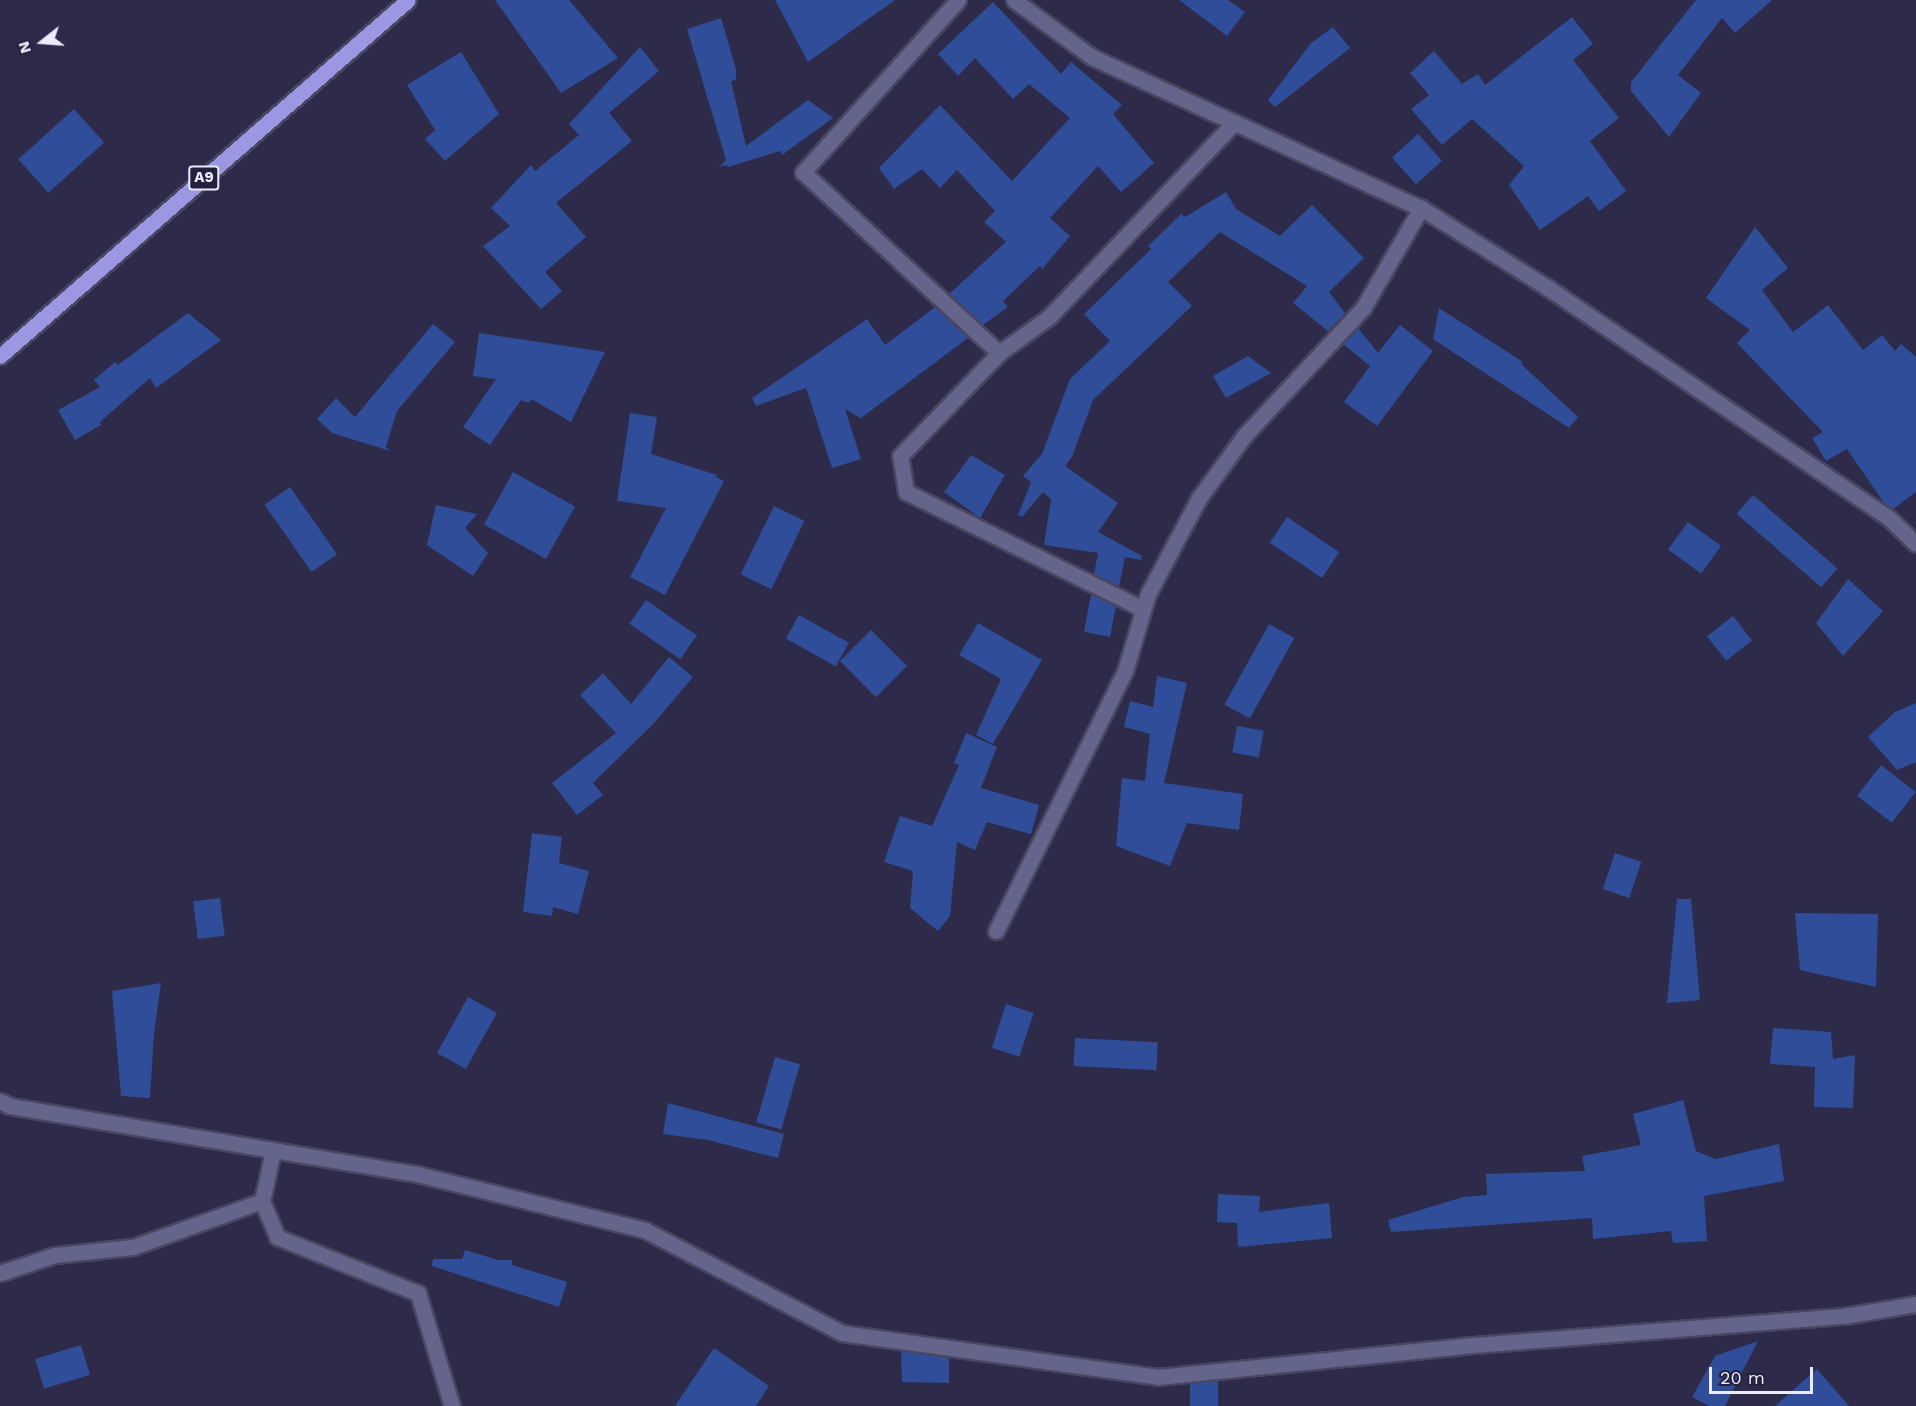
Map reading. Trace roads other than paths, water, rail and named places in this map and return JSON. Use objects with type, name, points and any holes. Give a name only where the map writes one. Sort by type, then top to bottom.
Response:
[{"type":"main road","name":"A9","points":[[0,356],[408,0]]},
{"type":"street","points":[[958,0],[803,172],[999,353]]},
{"type":"street","points":[[1014,0],[1092,57],[1421,208],[1548,288],[1889,518],[1916,544]]},
{"type":"street","points":[[1143,609],[906,492],[900,456],[999,353],[1049,317],[1235,122]]},
{"type":"street","points":[[996,931],[1125,671],[1148,594],[1199,498],[1244,436],[1363,308],[1421,208]]},
{"type":"street","points":[[0,1101],[10,1106],[417,1174],[645,1230],[842,1333],[1158,1377],[1461,1346],[1844,1316],[1916,1304]]},
{"type":"street","points":[[273,1151],[262,1201],[277,1237],[418,1293],[449,1405]]},
{"type":"street","points":[[0,1273],[55,1255],[133,1247],[262,1201]]}]
